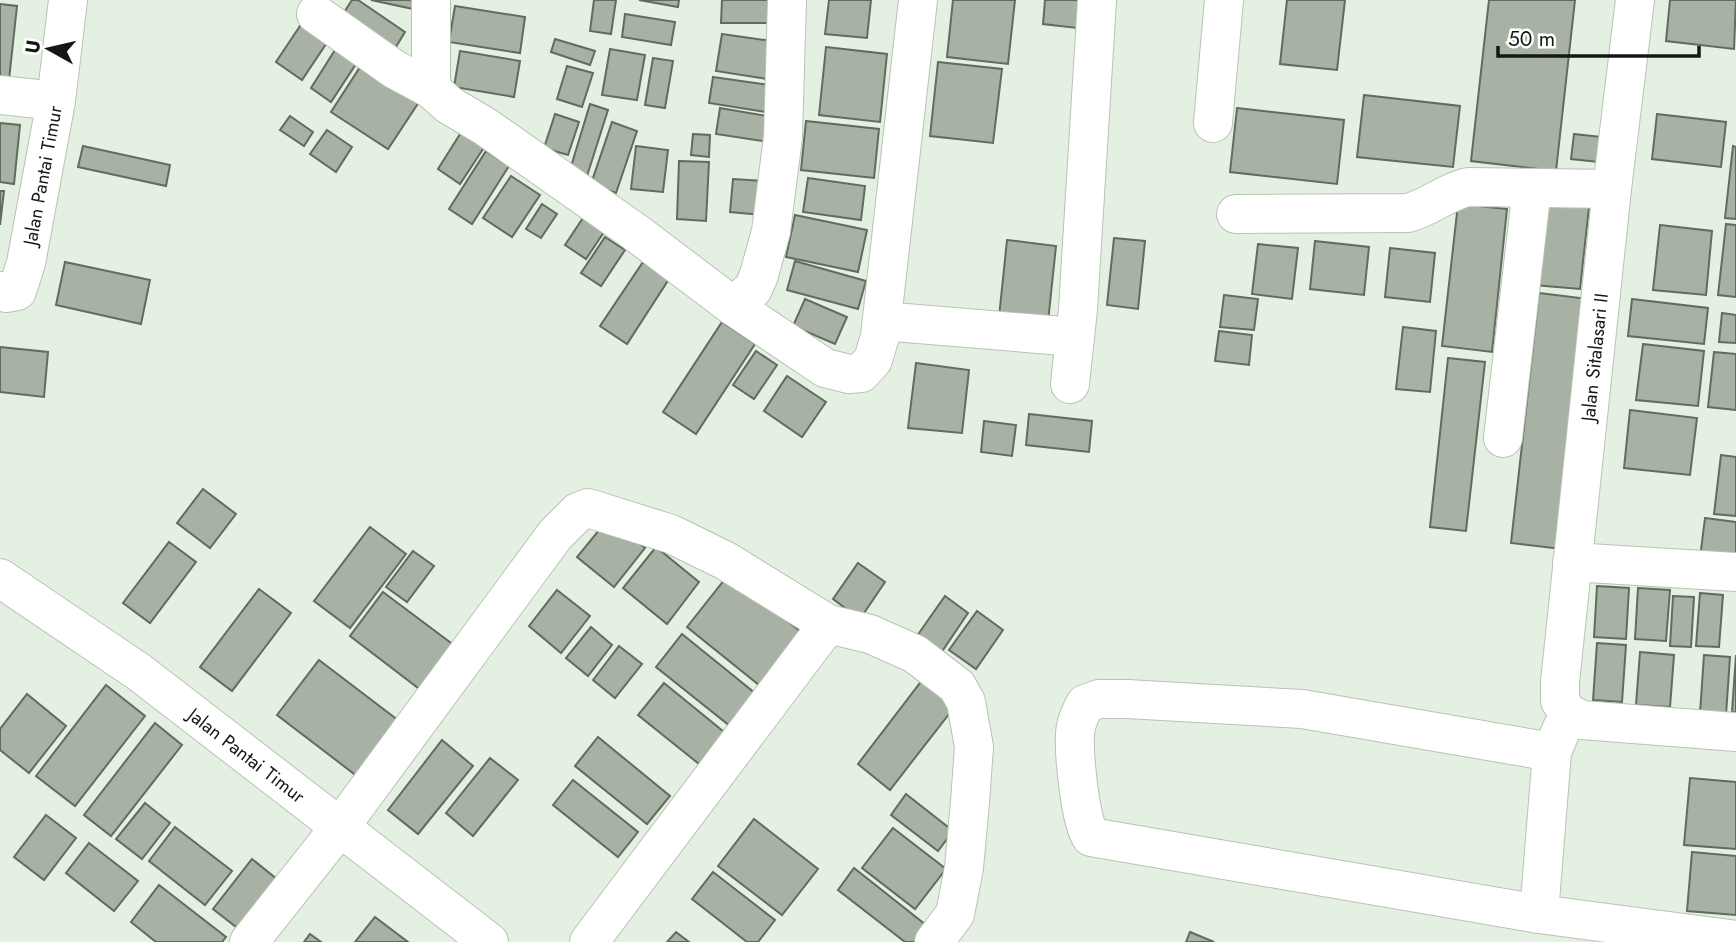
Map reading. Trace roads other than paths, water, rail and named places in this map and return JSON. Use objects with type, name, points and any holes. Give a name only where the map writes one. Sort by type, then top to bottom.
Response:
[{"type":"street","name":"Jalan Pantai Timur","points":[[0,291],[17,291],[26,263],[55,100],[68,0]]},
{"type":"street","points":[[430,0],[431,89]]},
{"type":"street","points":[[733,306],[753,289],[771,231],[783,137],[787,0]]},
{"type":"street","points":[[316,14],[394,69],[431,89],[449,105],[486,127],[635,232],[733,306],[825,368],[849,374],[861,373],[873,360],[882,321],[918,0]]},
{"type":"street","points":[[1070,384],[1097,0]]},
{"type":"street","points":[[1213,123],[1224,0]]},
{"type":"street","name":"Jalan Sitalasari II","points":[[1568,713],[1560,701],[1560,682],[1612,189],[1635,0]]},
{"type":"street","points":[[0,95],[55,100]]},
{"type":"street","points":[[1236,214],[1409,213],[1425,208],[1454,190],[1468,187],[1612,189]]},
{"type":"street","points":[[1503,438],[1532,188]]},
{"type":"street","points":[[882,321],[1075,337]]},
{"type":"street","points":[[249,942],[340,827],[555,535],[583,509],[595,510],[671,534],[726,561],[828,624],[870,634],[915,654],[957,686],[966,702],[974,747],[964,868],[955,933]]},
{"type":"street","points":[[1572,562],[1736,572]]},
{"type":"street","name":"Jalan Pantai Timur","points":[[0,578],[139,672],[489,942]]},
{"type":"street","points":[[589,942],[828,624]]},
{"type":"street","points":[[1552,752],[1302,709],[1127,699],[1099,699],[1085,704],[1076,723],[1074,735],[1081,808],[1091,837],[1539,914],[1736,940]]},
{"type":"street","points":[[1539,914],[1552,752],[1568,713],[1582,720],[1736,732]]}]
